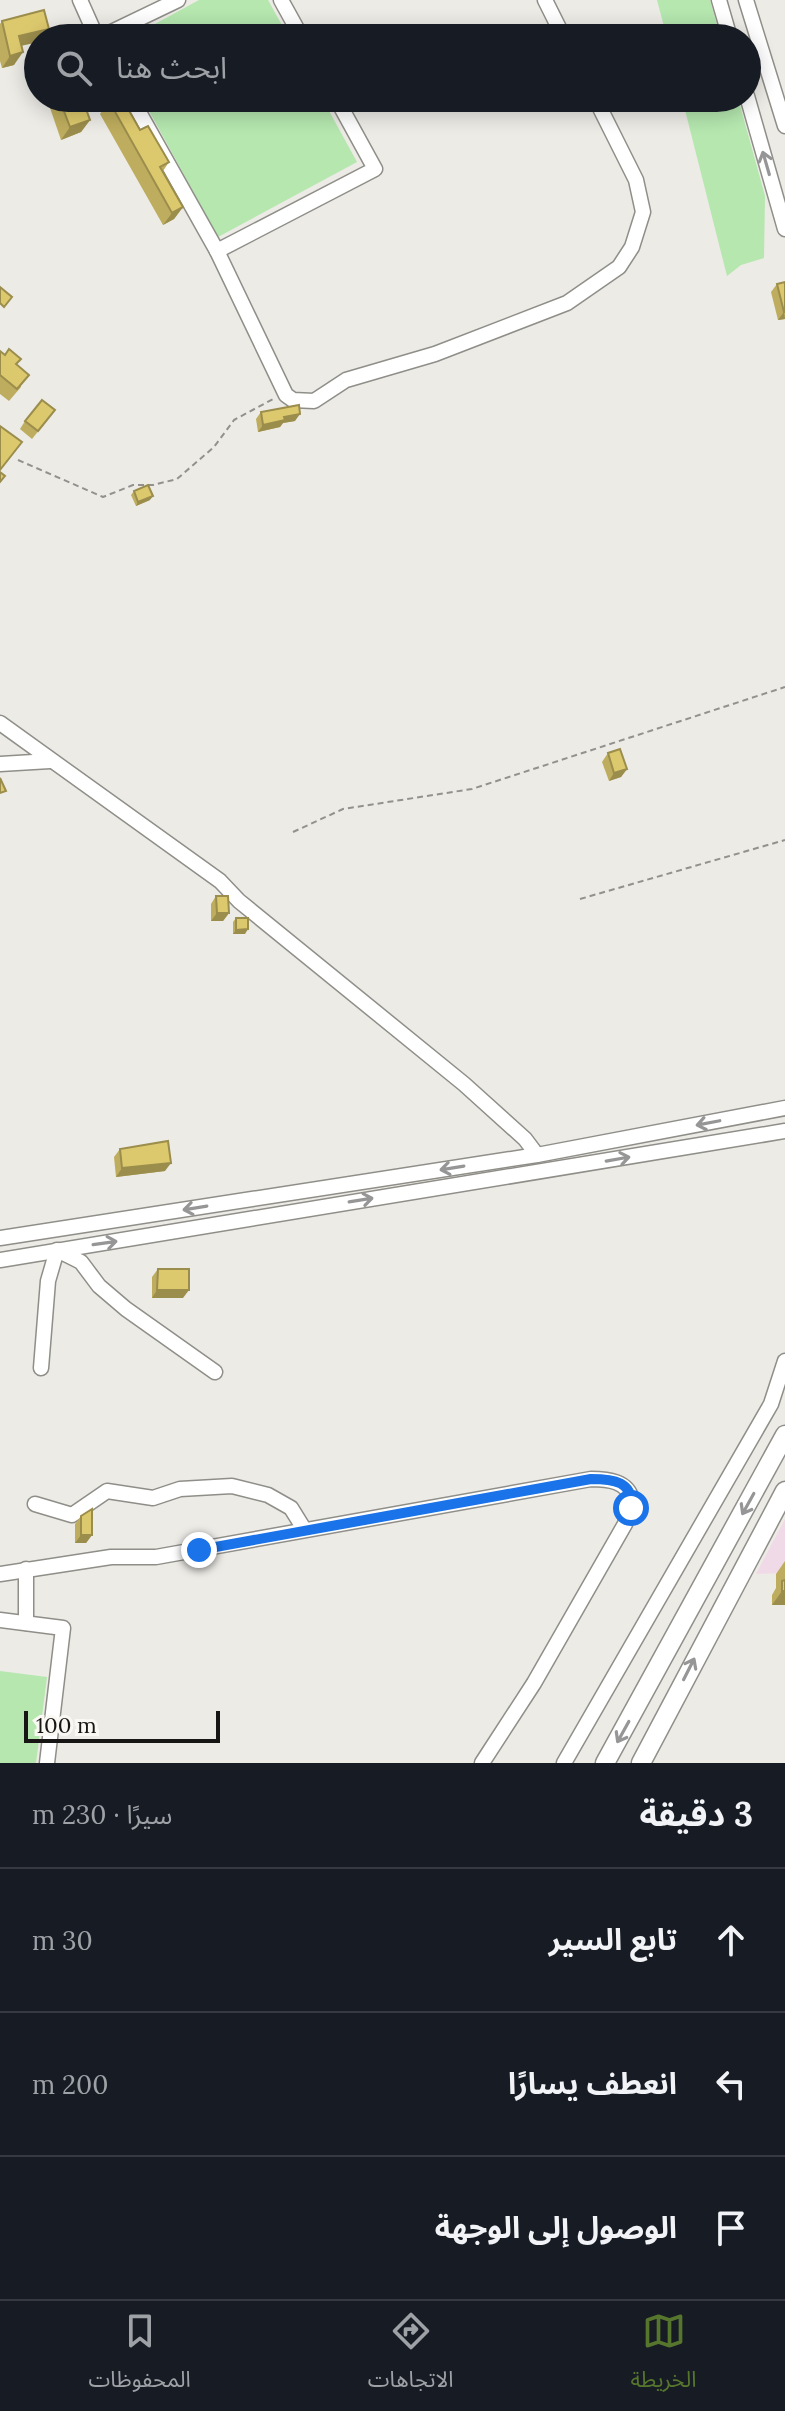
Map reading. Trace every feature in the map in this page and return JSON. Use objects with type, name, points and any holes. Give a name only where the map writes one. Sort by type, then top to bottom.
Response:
[{"type":"main road","points":[[605,1763],[785,1435]]},
{"type":"main road","points":[[641,1763],[785,1491]]},
{"type":"street","points":[[80,0],[91,24]]},
{"type":"street","points":[[127,24],[178,0]]},
{"type":"street","points":[[281,0],[294,24]]},
{"type":"street","points":[[545,0],[557,24]]},
{"type":"street","points":[[719,0],[726,24]]},
{"type":"street","points":[[746,0],[753,24]]},
{"type":"street","points":[[761,48],[785,126]]},
{"type":"street","points":[[139,112],[217,251],[286,395],[293,400],[314,401],[346,380],[435,354],[567,303],[619,267],[632,247],[643,212],[636,180],[602,112]]},
{"type":"street","points":[[217,251],[375,169],[344,112]]},
{"type":"street","points":[[752,112],[785,229]]},
{"type":"street","points":[[0,723],[220,881],[239,901],[464,1084],[525,1139],[537,1155]]},
{"type":"street","points":[[0,764],[50,761]]},
{"type":"street","points":[[0,1238],[537,1155],[785,1108]]},
{"type":"street","points":[[0,1260],[785,1131]]},
{"type":"street","points":[[41,1368],[48,1281],[57,1250]]},
{"type":"street","points":[[57,1250],[81,1262],[99,1286],[126,1309],[215,1372]]},
{"type":"street","points":[[564,1763],[771,1404],[785,1361]]},
{"type":"street","points":[[0,1574],[111,1557],[156,1557],[591,1479],[614,1481],[625,1486],[632,1500],[625,1524],[534,1683],[482,1763]]},
{"type":"street","points":[[35,1504],[72,1515],[107,1491],[153,1498],[180,1489],[232,1486],[268,1495],[291,1508],[304,1529]]},
{"type":"street","points":[[26,1569],[26,1623]]},
{"type":"street","points":[[0,1620],[63,1628],[47,1763]]},
{"type":"path","points":[[18,460],[103,497],[133,485],[153,485],[177,479],[214,447],[234,420],[245,412],[286,395]]},
{"type":"path","points":[[293,832],[343,809],[472,789],[785,687]]},
{"type":"path","points":[[580,899],[785,840]]},
{"type":"shaded area","points":[[785,1519],[785,1573],[756,1574]]},
{"type":"green space","points":[[199,0],[268,0],[281,24],[155,24]]},
{"type":"green space","points":[[657,0],[710,0],[717,24],[663,24]]},
{"type":"green space","points":[[150,112],[330,112],[357,162],[218,237]]},
{"type":"green space","points":[[686,112],[742,112],[765,196],[764,258],[741,265],[727,276]]},
{"type":"green space","points":[[0,1671],[47,1677],[36,1763],[0,1763]]},
{"type":"building","points":[[44,10],[48,24],[24,24],[24,35],[19,36],[23,52],[10,56],[2,21]]},
{"type":"building","points":[[64,112],[87,112],[90,120],[70,127]]},
{"type":"building","points":[[115,112],[130,112],[140,130],[148,126],[169,162],[160,167],[183,207],[172,213]]},
{"type":"building","points":[[785,282],[785,312],[784,312],[777,284]]},
{"type":"building","points":[[0,287],[12,297],[4,307],[0,303]]},
{"type":"building","points":[[9,349],[21,359],[16,364],[29,375],[17,389],[0,375],[0,351],[5,355]]},
{"type":"building","points":[[42,400],[55,410],[38,431],[25,421]]},
{"type":"building","points":[[299,405],[300,414],[263,425],[261,412]]},
{"type":"building","points":[[0,426],[22,442],[0,470]]},
{"type":"building","points":[[148,485],[153,496],[138,502],[134,491]]},
{"type":"building","points":[[620,749],[627,769],[614,773],[608,753]]},
{"type":"building","points":[[0,778],[6,791],[0,793]]},
{"type":"building","points":[[216,896],[228,896],[229,913],[217,913]]},
{"type":"building","points":[[236,918],[248,918],[248,929],[236,930]]},
{"type":"building","points":[[168,1141],[171,1163],[122,1168],[120,1149]]},
{"type":"building","points":[[158,1269],[189,1269],[189,1290],[157,1290]]},
{"type":"building","points":[[92,1509],[92,1535],[81,1535],[81,1516]]},
{"type":"route","points":[[199,1550],[591,1479],[614,1481],[625,1486],[631,1494],[631,1508]]}]
